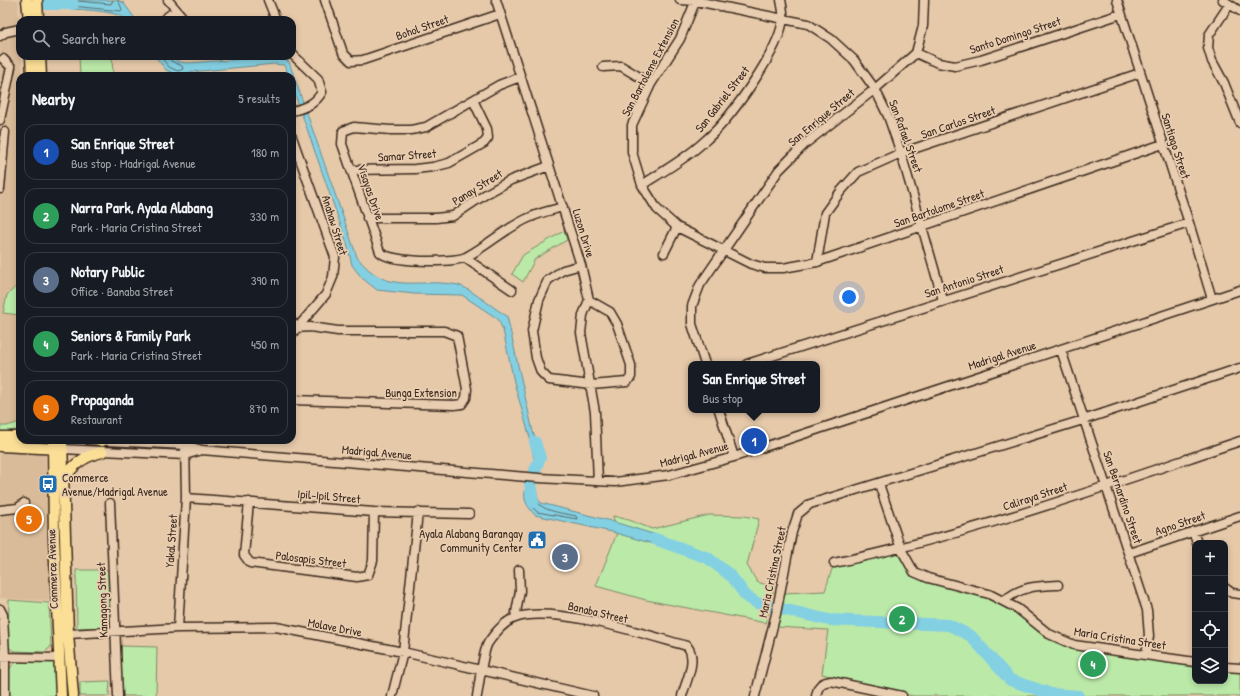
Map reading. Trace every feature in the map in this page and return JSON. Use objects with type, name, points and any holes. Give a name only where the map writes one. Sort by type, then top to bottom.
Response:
[{"type":"main road","points":[[27,0],[29,16]]},
{"type":"main road","points":[[37,0],[38,16]]},
{"type":"main road","points":[[31,60],[32,72]]},
{"type":"main road","points":[[40,60],[41,72]]},
{"type":"main road","points":[[2,440],[16,434]]},
{"type":"main road","points":[[2,440],[16,438]]},
{"type":"main road","name":"Madrigal Avenue","points":[[2,440],[16,441]]},
{"type":"main road","name":"Commerce Avenue","points":[[58,444],[62,484],[68,634],[73,696]]},
{"type":"main road","name":"Commerce Avenue","points":[[58,444],[58,658],[61,696]]},
{"type":"main road","points":[[62,484],[70,469],[77,463],[89,456],[102,452]]},
{"type":"street","points":[[168,0],[181,16]]},
{"type":"street","points":[[268,0],[274,16]]},
{"type":"street","name":"Bohol Street","points":[[325,0],[343,53],[351,61],[363,60],[500,14]]},
{"type":"street","name":"Luzon Drive","points":[[496,0],[581,265],[589,300]]},
{"type":"street","name":"San Rafael Street","points":[[680,0],[696,0],[808,24],[831,39],[854,60],[875,89],[888,116],[901,153],[944,300]]},
{"type":"street","name":"San Bartoleme Extension","points":[[696,0],[680,40],[652,84],[632,125],[632,152],[642,185],[657,209],[677,227],[722,250]]},
{"type":"street","name":"San Gabriel Street","points":[[642,185],[708,139],[721,124],[768,58],[780,33],[783,18],[781,0]]},
{"type":"street","points":[[916,52],[923,26],[924,0]]},
{"type":"street","name":"Santiago Street","points":[[1117,0],[1212,299]]},
{"type":"street","points":[[1240,11],[1226,3],[1210,35],[1208,48],[1240,123]]},
{"type":"street","points":[[168,16],[176,10]]},
{"type":"street","name":"Santo Domingo Street","points":[[916,52],[938,63],[955,66],[981,60],[1121,14]]},
{"type":"street","points":[[0,36],[6,32],[16,30]]},
{"type":"street","name":"San Enrique Street","points":[[704,361],[692,324],[692,306],[700,285],[722,250],[779,170],[806,143],[875,89],[916,52]]},
{"type":"street","points":[[296,58],[318,79],[322,92],[317,100],[308,106],[296,110]]},
{"type":"street","points":[[0,120],[11,67],[3,59]]},
{"type":"street","points":[[603,67],[621,66],[652,84]]},
{"type":"street","name":"San Carlos Street","points":[[817,262],[825,213],[841,191],[858,172],[901,153],[1140,73]]},
{"type":"street","name":"Visayas Drive","points":[[520,77],[499,85],[426,127],[411,130],[348,128],[343,131],[341,137],[351,170],[380,252],[386,256],[394,258],[436,261],[465,258],[531,217],[563,207]]},
{"type":"street","name":"Samar Street","points":[[351,170],[415,169],[449,163],[484,143],[488,138],[487,129],[473,100]]},
{"type":"street","points":[[0,189],[5,132]]},
{"type":"street","name":"San Bartolome Street","points":[[722,250],[751,264],[765,268],[783,268],[817,262],[1163,144]]},
{"type":"street","name":"Anahaw Street","points":[[296,148],[335,257],[333,277],[326,294],[296,326]]},
{"type":"street","name":"Panay Street","points":[[367,218],[436,218],[453,216],[486,194],[511,180],[549,166]]},
{"type":"street","name":"San Antonio Street","points":[[756,361],[1189,223]]},
{"type":"street","points":[[664,253],[677,227]]},
{"type":"street","points":[[465,258],[512,290]]},
{"type":"street","points":[[581,265],[563,270],[548,280],[539,300],[532,331],[536,358],[541,372],[549,380],[591,385],[617,384],[627,382],[631,377],[631,365],[617,324],[610,312],[589,300],[583,315],[581,333],[591,385],[595,412],[598,481]]},
{"type":"street","name":"Madrigal Avenue","points":[[189,444],[202,450],[524,477],[598,481],[631,481],[668,475],[734,457],[1240,290]]},
{"type":"street","name":"Bunga Extension","points":[[296,328],[310,327],[338,331],[444,331],[452,333],[457,336],[467,389],[466,398],[462,404],[454,405],[296,400]]},
{"type":"street","name":"San Bernardino Street","points":[[1061,350],[1147,610],[1149,636],[1146,654]]},
{"type":"street","name":"Maria Cristina Street","points":[[755,696],[776,614],[792,532],[798,514],[810,504],[1083,420],[1240,368]]},
{"type":"street","points":[[721,413],[734,457]]},
{"type":"street","name":"Caliraya Street","points":[[834,563],[901,549],[972,530],[1240,441]]},
{"type":"street","name":"Madrigal Avenue","points":[[58,444],[102,452],[185,455],[202,450]]},
{"type":"street","name":"Yakal Street","points":[[178,628],[186,498],[185,444]]},
{"type":"street","name":"Maria Cristina Street","points":[[879,484],[901,549],[914,572],[928,578],[989,594],[1018,610],[1049,634],[1074,645],[1192,662]]},
{"type":"street","name":"Ipil-Ipil Street","points":[[186,498],[374,512],[470,514]]},
{"type":"street","name":"Palosapis Street","points":[[249,502],[244,555],[250,563],[356,577],[368,575],[374,561],[374,512]]},
{"type":"street","points":[[0,510],[18,508],[24,503]]},
{"type":"street","name":"Kamagong Street","points":[[110,503],[118,696]]},
{"type":"street","points":[[392,696],[403,652],[418,512]]},
{"type":"street","name":"Agno Street","points":[[1129,553],[1240,516]]},
{"type":"street","points":[[1193,531],[1196,540]]},
{"type":"street","points":[[515,618],[520,591],[520,570]]},
{"type":"street","points":[[1004,601],[1015,592],[1035,586],[1058,585]]},
{"type":"street","points":[[1228,590],[1240,594]]},
{"type":"street","points":[[0,609],[3,615],[4,696]]},
{"type":"street","name":"Banaba Street","points":[[477,696],[487,644],[499,629],[515,618],[540,615],[567,616],[687,646],[692,652],[692,661],[682,696]]},
{"type":"street","name":"Molave Drive","points":[[68,634],[178,628],[276,628],[403,652],[482,672],[593,696]]},
{"type":"street","points":[[3,657],[58,658]]},
{"type":"street","points":[[1228,666],[1240,668]]},
{"type":"street","points":[[816,696],[817,688],[824,682],[831,680],[902,696]]},
{"type":"shaded area","points":[[0,0],[18,0],[19,16],[16,16],[16,60],[22,60],[23,72],[16,72],[16,430],[0,433]]},
{"type":"shaded area","points":[[0,452],[45,454],[51,601],[0,598]]},
{"type":"green space","points":[[79,60],[112,60],[113,72],[80,72]]},
{"type":"green space","points":[[564,231],[567,240],[535,259],[523,282],[512,274],[523,255]]},
{"type":"green space","points":[[16,287],[16,315],[3,313],[7,295]]},
{"type":"green space","points":[[16,423],[16,430],[0,433],[0,426]]},
{"type":"green space","points":[[709,515],[744,516],[759,519],[747,565],[757,582],[774,587],[766,623],[646,600],[596,586],[617,533],[613,516],[629,520],[652,529]]},
{"type":"green space","points":[[901,550],[914,572],[925,582],[988,597],[1014,611],[1073,649],[1192,666],[1192,684],[1228,684],[1228,670],[1240,672],[1240,696],[913,696],[822,674],[828,630],[777,627],[784,593],[825,591],[834,563]]},
{"type":"green space","points":[[76,570],[108,570],[109,627],[77,628]]},
{"type":"green space","points":[[9,600],[49,603],[51,647],[44,652],[14,651],[8,647]]},
{"type":"green space","points":[[121,646],[157,647],[156,696],[122,696]]},
{"type":"green space","points":[[17,662],[54,662],[56,696],[8,696],[8,672]]},
{"type":"green space","points":[[110,681],[109,696],[80,696],[80,682]]},
{"type":"water","points":[[57,0],[115,0],[123,2],[133,16],[121,16],[104,12],[57,8]]},
{"type":"water","points":[[158,60],[176,60],[179,62],[188,63],[230,60],[284,60],[289,62],[292,72],[287,72],[284,65],[274,64],[191,72],[170,72],[166,70]]},
{"type":"water","points":[[296,82],[357,257],[368,269],[380,277],[391,281],[403,283],[443,283],[458,285],[475,294],[507,316],[533,432],[540,451],[537,474],[531,471],[534,460],[530,438],[514,382],[503,330],[498,319],[462,295],[414,294],[377,290],[362,278],[352,265],[347,243],[296,97]]},
{"type":"water","points":[[526,488],[536,489],[538,499],[541,503],[611,521],[672,540],[668,548],[612,532],[535,515],[525,499]]},
{"type":"waterway","points":[[46,4],[73,4]]},
{"type":"waterway","points":[[533,502],[530,483],[540,458],[535,442]]},
{"type":"waterway","points":[[655,539],[708,558],[731,576],[746,596],[757,603],[829,620],[949,625],[971,636],[1010,680],[1051,694],[1078,696]]},
{"type":"place","name":"San Enrique Street","points":[[754,441]]},
{"type":"place","name":"Commerce Avenue/Madrigal Avenue","points":[[48,484]]},
{"type":"place","name":"Propaganda","points":[[29,519]]},
{"type":"place","name":"Ayala Alabang Barangay Community Center","points":[[537,540]]},
{"type":"place","name":"Notary Public","points":[[565,557]]},
{"type":"place","name":"Narra Park, Ayala Alabang","points":[[902,619]]},
{"type":"place","name":"Seniors & Family Park","points":[[1093,664]]}]
